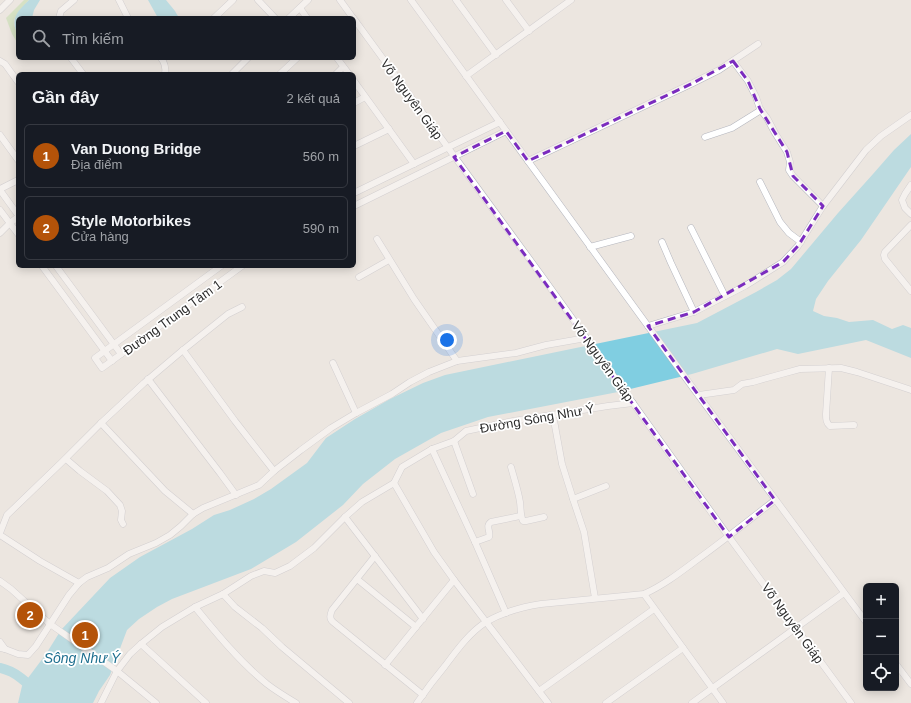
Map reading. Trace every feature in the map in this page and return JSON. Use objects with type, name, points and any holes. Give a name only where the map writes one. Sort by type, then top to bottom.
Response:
[{"type":"street","points":[[0,10],[10,0]]},
{"type":"street","points":[[60,16],[61,11],[74,0]]},
{"type":"street","points":[[119,0],[127,16]]},
{"type":"street","points":[[216,16],[233,0]]},
{"type":"street","points":[[258,0],[273,16]]},
{"type":"street","points":[[291,16],[308,0]]},
{"type":"street","name":"Võ Nguyên Giáp","points":[[340,0],[352,16]]},
{"type":"street","points":[[411,0],[693,388],[864,619]]},
{"type":"street","points":[[456,0],[496,55]]},
{"type":"street","points":[[506,0],[529,31]]},
{"type":"street","points":[[466,76],[571,0]]},
{"type":"street","points":[[300,8],[306,16]]},
{"type":"street","name":"Võ Nguyên Giáp","points":[[356,22],[729,537],[852,703]]},
{"type":"street","points":[[528,160],[719,70],[758,44]]},
{"type":"street","points":[[72,60],[82,72]]},
{"type":"street","points":[[163,60],[166,68],[165,72]]},
{"type":"street","points":[[234,72],[246,60]]},
{"type":"street","points":[[282,72],[295,60]]},
{"type":"street","points":[[338,60],[347,72]]},
{"type":"street","points":[[0,61],[5,64],[16,79]]},
{"type":"street","points":[[733,61],[748,81],[761,110],[787,152],[790,162],[789,170],[793,176],[823,206]]},
{"type":"street","points":[[338,72],[343,67]]},
{"type":"street","points":[[356,84],[414,164]]},
{"type":"street","points":[[356,102],[366,97]]},
{"type":"street","points":[[705,137],[732,128],[761,110]]},
{"type":"street","points":[[649,327],[694,312],[745,286],[783,262],[801,242],[823,206],[866,150],[881,136],[911,115]]},
{"type":"street","points":[[356,192],[500,122]]},
{"type":"street","points":[[356,145],[389,129]]},
{"type":"street","points":[[356,205],[506,131]]},
{"type":"street","points":[[0,135],[16,157]]},
{"type":"street","points":[[16,181],[0,190],[16,213]]},
{"type":"street","points":[[760,182],[780,222],[789,233],[801,242]]},
{"type":"street","points":[[911,185],[902,200],[905,208],[911,214]]},
{"type":"street","points":[[0,210],[16,231]]},
{"type":"street","points":[[0,233],[16,218]]},
{"type":"street","points":[[911,225],[884,252],[884,255],[885,259],[911,291]]},
{"type":"street","points":[[691,228],[725,296]]},
{"type":"street","points":[[590,247],[631,236]]},
{"type":"street","points":[[377,239],[414,300],[457,361]]},
{"type":"street","points":[[662,242],[694,312]]},
{"type":"street","points":[[359,277],[389,260]]},
{"type":"street","points":[[43,268],[112,361]]},
{"type":"street","points":[[57,268],[121,354]]},
{"type":"street","name":"Đường Trung Tâm 1","points":[[218,268],[95,358],[102,368],[239,268]]},
{"type":"street","points":[[79,583],[40,561],[0,534],[6,515],[148,379],[228,314],[242,307]]},
{"type":"street","points":[[0,642],[3,648],[18,654],[28,655],[36,646],[69,595],[79,583],[87,577],[108,568],[129,554],[156,543],[170,535],[193,514],[203,508],[259,485],[274,471],[330,428],[429,372],[457,361],[516,352],[546,345],[588,341]]},
{"type":"street","points":[[183,350],[274,471]]},
{"type":"street","points":[[333,363],[356,413]]},
{"type":"street","points":[[699,395],[734,390],[742,384],[800,369],[829,368],[841,368],[856,372],[911,390]]},
{"type":"street","points":[[829,368],[826,420],[830,426],[854,425]]},
{"type":"street","points":[[148,379],[236,495]]},
{"type":"street","name":"Đường Sông Như Ý","points":[[101,703],[116,670],[130,654],[162,627],[195,607],[223,594],[251,576],[264,571],[276,573],[290,566],[314,548],[362,502],[394,483],[402,467],[432,449],[454,441],[466,431],[513,421],[631,401]]},
{"type":"street","points":[[553,415],[562,464],[584,532],[595,598]]},
{"type":"street","points":[[101,423],[165,491],[193,514]]},
{"type":"street","points":[[454,441],[473,494]]},
{"type":"street","points":[[432,449],[506,613]]},
{"type":"street","points":[[66,459],[107,491],[120,505],[122,511],[121,520],[123,524]]},
{"type":"street","points":[[511,467],[520,502],[520,516],[523,521],[526,522],[544,517]]},
{"type":"street","points":[[394,483],[434,552],[548,703]]},
{"type":"street","points":[[573,499],[606,486]]},
{"type":"street","points":[[417,703],[458,648],[475,630],[487,622],[506,613],[524,607],[595,598],[644,594],[672,579],[729,537],[775,500]]},
{"type":"street","points":[[475,542],[489,537],[490,534],[488,524],[491,522],[520,516]]},
{"type":"street","points":[[345,517],[423,618]]},
{"type":"street","points":[[375,556],[332,610],[330,619],[423,695]]},
{"type":"street","points":[[357,579],[416,626]]},
{"type":"street","points":[[385,665],[454,580]]},
{"type":"street","points":[[0,581],[50,624],[116,670],[156,703]]},
{"type":"street","points":[[692,703],[844,593]]},
{"type":"street","points":[[223,594],[235,607],[262,628],[282,647],[349,703]]},
{"type":"street","points":[[644,594],[723,703]]},
{"type":"street","points":[[195,607],[228,647],[243,662],[267,684],[296,703]]},
{"type":"street","points":[[539,691],[654,608]]},
{"type":"street","points":[[141,644],[206,703]]},
{"type":"street","points":[[606,703],[683,648]]},
{"type":"street","points":[[899,668],[911,684]]},
{"type":"highlighted area","points":[[733,61],[748,81],[760,109],[787,152],[793,176],[823,206],[798,246],[783,262],[694,312],[648,326],[775,500],[729,537],[454,157],[506,131],[528,161],[693,83]]},
{"type":"green space","points":[[24,0],[29,0],[19,11],[14,20],[16,41],[6,18]]},
{"type":"water","points":[[29,0],[40,0],[32,16],[16,16]]},
{"type":"water","points":[[148,0],[166,0],[178,16],[157,16]]},
{"type":"water","name":"Sông Như Ý","points":[[911,134],[911,167],[861,240],[828,281],[816,299],[813,311],[824,316],[849,322],[873,320],[892,329],[903,325],[911,328],[911,358],[866,340],[798,354],[777,349],[692,374],[618,392],[488,417],[441,433],[395,459],[363,484],[343,505],[296,542],[251,569],[172,599],[139,619],[127,630],[110,675],[93,703],[18,703],[22,686],[46,654],[61,630],[110,578],[140,557],[192,529],[214,515],[230,510],[271,489],[307,463],[326,438],[355,419],[390,399],[423,383],[445,375],[697,323],[777,280],[791,269],[894,150]]},
{"type":"waterway","name":"Sông Như Ý","points":[[0,668],[19,676],[44,700],[44,703]]},
{"type":"place","name":"Style Motorbikes","points":[[30,615]]},
{"type":"place","name":"Van Duong Bridge","points":[[85,635]]}]
